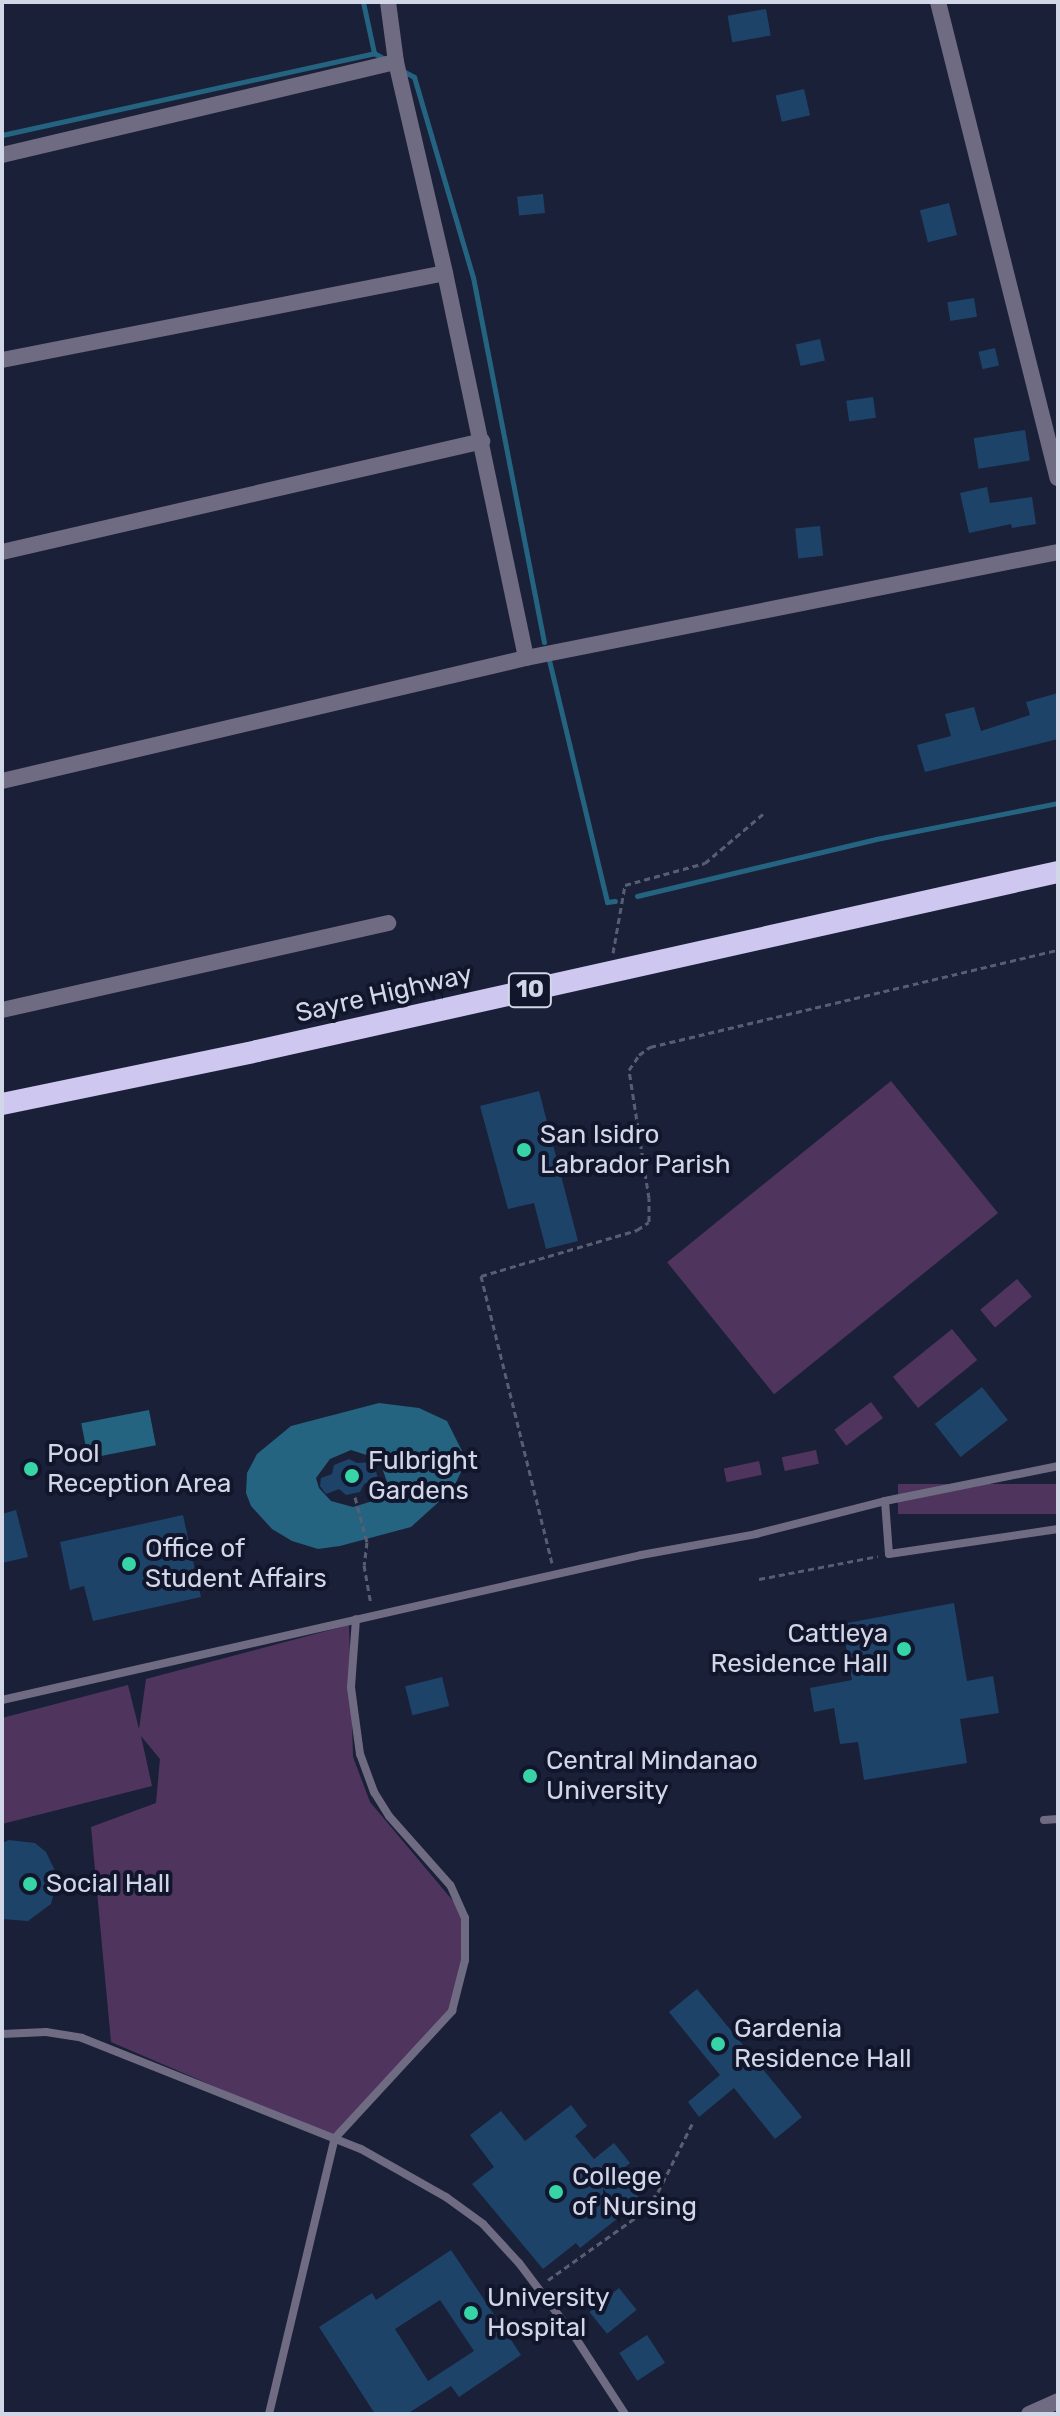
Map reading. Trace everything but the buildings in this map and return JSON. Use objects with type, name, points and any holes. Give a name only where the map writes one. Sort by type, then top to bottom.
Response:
[{"type":"highway","name":"Sayre Highway","points":[[2,1104],[1058,872]]},
{"type":"street","points":[[388,2],[396,62],[482,441],[526,658]]},
{"type":"street","points":[[938,2],[1058,478]]},
{"type":"street","points":[[2,155],[396,62]]},
{"type":"street","points":[[2,360],[445,273]]},
{"type":"street","points":[[2,552],[482,441]]},
{"type":"street","points":[[2,781],[526,658],[1058,552]]},
{"type":"street","points":[[2,1010],[388,923]]},
{"type":"street","points":[[1029,2414],[1058,2401]]},
{"type":"lane","points":[[2,1700],[373,1615],[756,1534],[885,1501],[1058,1466]]},
{"type":"lane","points":[[885,1501],[889,1554],[1058,1529]]},
{"type":"lane","points":[[269,2414],[335,2138],[452,2011],[465,1960],[465,1918],[450,1885],[389,1816],[374,1792],[360,1754],[351,1687],[356,1619]]},
{"type":"lane","points":[[1044,1820],[1058,1819]]},
{"type":"lane","points":[[2,2034],[46,2032],[82,2038],[335,2138],[446,2197],[483,2224],[538,2287],[625,2414]]},
{"type":"path","points":[[609,972],[625,885],[705,863],[763,814]]},
{"type":"path","points":[[555,1575],[481,1276],[637,1230],[649,1222],[649,1198],[629,1070],[639,1055],[650,1047],[1058,950]]},
{"type":"path","points":[[355,1497],[367,1542],[364,1565],[373,1615]]},
{"type":"path","points":[[759,1579],[889,1554]]},
{"type":"path","points":[[538,2287],[639,2215],[658,2192],[693,2122]]},
{"type":"shaded area","points":[[891,1081],[998,1213],[774,1394],[667,1262]]},
{"type":"shaded area","points":[[1017,1279],[1032,1297],[995,1327],[980,1310]]},
{"type":"shaded area","points":[[952,1329],[977,1360],[918,1408],[893,1377]]},
{"type":"shaded area","points":[[871,1402],[883,1418],[846,1446],[834,1430]]},
{"type":"shaded area","points":[[816,1450],[819,1464],[785,1471],[782,1457]]},
{"type":"shaded area","points":[[759,1461],[762,1475],[727,1482],[724,1468]]},
{"type":"shaded area","points":[[898,1484],[1058,1484],[1058,1514],[898,1514]]},
{"type":"shaded area","points":[[349,1625],[353,1757],[370,1802],[464,1914],[465,1960],[452,2011],[335,2138],[111,2042],[91,1827],[156,1803],[160,1759],[141,1736],[152,1786],[2,1824],[2,1718],[128,1685],[139,1729],[146,1679]]},
{"type":"water","points":[[379,1403],[419,1408],[447,1421],[463,1453],[461,1472],[453,1489],[411,1527],[318,1549],[292,1541],[272,1529],[251,1506],[246,1493],[247,1473],[257,1454],[291,1426]],"holes":[[[351,1450],[379,1459],[388,1485],[376,1500],[353,1507],[331,1501],[319,1488],[316,1478],[330,1459]]]},
{"type":"water","points":[[149,1410],[156,1445],[88,1459],[81,1423]]},
{"type":"waterway","points":[[363,2],[374,53]]},
{"type":"waterway","points":[[2,135],[374,53],[386,60]]},
{"type":"waterway","points":[[401,70],[414,77],[473,277],[544,642]]},
{"type":"waterway","points":[[549,660],[607,902],[615,901]]},
{"type":"waterway","points":[[637,896],[876,839],[1058,803]]},
{"type":"place","name":"San Isidro Labrador Parish","points":[[524,1150]]},
{"type":"place","name":"Pool Reception Area","points":[[31,1469]]},
{"type":"place","name":"Fulbright Gardens","points":[[352,1476]]},
{"type":"place","name":"Office of Student Affairs","points":[[129,1564]]},
{"type":"place","name":"Cattleya Residence Hall","points":[[904,1649]]},
{"type":"place","name":"Central Mindanao University","points":[[530,1776]]},
{"type":"place","name":"Social Hall","points":[[30,1884]]},
{"type":"place","name":"Gardenia Residence Hall","points":[[718,2044]]},
{"type":"place","name":"College of Nursing","points":[[556,2192]]},
{"type":"place","name":"University Hospital","points":[[471,2313]]}]
